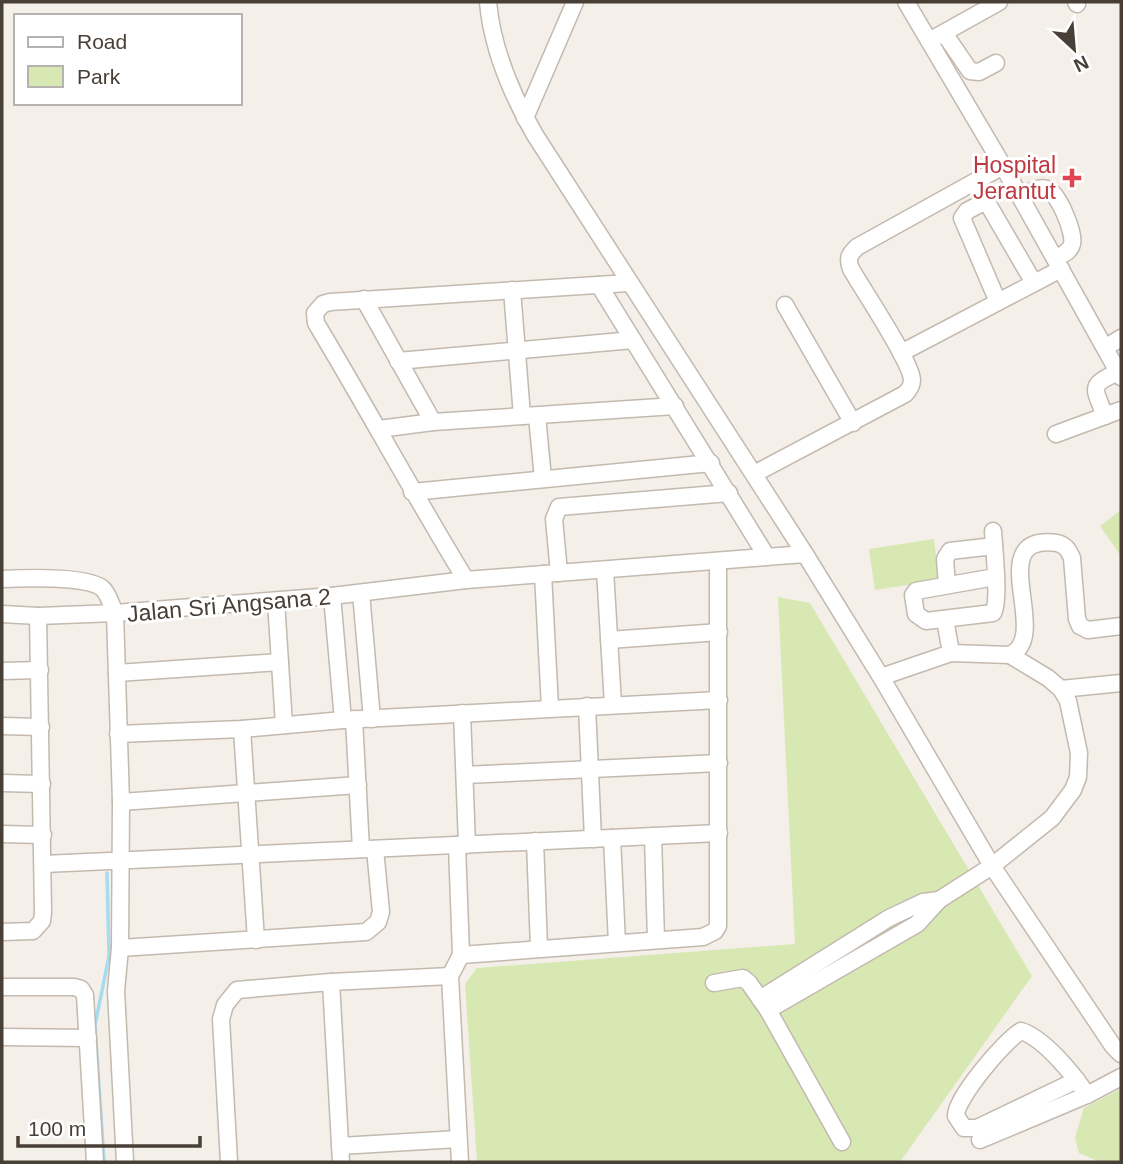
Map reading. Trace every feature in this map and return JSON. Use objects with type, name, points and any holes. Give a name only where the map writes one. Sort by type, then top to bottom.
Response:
[{"type":"street","points":[[489,2],[496,42],[525,118],[628,283],[805,554],[992,866],[1121,1054]]},
{"type":"street","points":[[525,118],[575,2]]},
{"type":"street","points":[[906,2],[1021,197],[1120,375],[1102,380],[1096,387],[1105,416]]},
{"type":"street","points":[[929,41],[999,2]]},
{"type":"street","points":[[944,33],[970,71],[979,72],[996,63]]},
{"type":"street","points":[[754,474],[905,394],[911,386],[912,377],[901,353],[851,269],[848,261],[850,254],[857,247],[1003,166]]},
{"type":"street","points":[[975,182],[1034,284]]},
{"type":"street","points":[[901,353],[1034,284],[1069,251],[1073,241],[1067,217],[1053,192],[1040,188],[1021,197]]},
{"type":"street","points":[[986,201],[964,214],[963,223],[998,302]]},
{"type":"street","points":[[466,580],[412,492],[379,429],[316,323],[316,313],[323,304],[364,299],[628,283]]},
{"type":"street","points":[[599,285],[767,557]]},
{"type":"street","points":[[512,290],[517,351],[542,479]]},
{"type":"street","points":[[364,299],[433,422]]},
{"type":"street","points":[[785,305],[853,423]]},
{"type":"street","points":[[1105,347],[1121,338]]},
{"type":"street","points":[[398,361],[633,340]]},
{"type":"street","points":[[379,429],[433,422],[675,406]]},
{"type":"street","points":[[1056,433],[1121,410]]},
{"type":"street","points":[[412,492],[711,463]]},
{"type":"street","points":[[550,708],[551,574],[554,519],[559,507],[729,493]]},
{"type":"street","points":[[947,584],[945,559],[950,551],[993,538],[995,577],[996,608],[993,613],[945,620],[926,621],[919,618],[913,595],[916,590],[995,577]]},
{"type":"street","points":[[881,677],[951,653],[1016,652],[1024,641],[1019,563],[1029,547],[1043,544],[1058,543],[1069,550],[1080,626],[1088,630],[1121,626]]},
{"type":"street","name":"Jalan Sri Angsana 2","points":[[125,1162],[116,990],[120,948],[121,802],[115,613],[332,596],[466,580],[805,554]]},
{"type":"street","points":[[461,955],[703,937],[715,931],[718,926],[719,833],[718,562]]},
{"type":"street","points":[[604,570],[613,705]]},
{"type":"street","points":[[2,579],[60,579],[99,586],[106,593],[115,613],[2,614]]},
{"type":"street","points":[[361,593],[372,719]]},
{"type":"street","points":[[120,948],[359,933],[373,928],[378,922],[381,912],[358,785],[332,596]]},
{"type":"street","points":[[276,601],[284,725]]},
{"type":"street","points":[[2,932],[33,931],[42,921],[44,864],[38,615]]},
{"type":"street","points":[[945,620],[951,653]]},
{"type":"street","points":[[609,640],[719,632]]},
{"type":"street","points":[[764,1005],[917,924],[939,900],[992,866],[1052,818],[1073,790],[1078,777],[1079,753],[1068,702],[1061,689],[1037,669],[1010,654]]},
{"type":"street","points":[[117,673],[280,662]]},
{"type":"street","points":[[2,671],[40,670]]},
{"type":"street","points":[[1061,689],[1121,683]]},
{"type":"street","points":[[118,734],[719,700]]},
{"type":"street","points":[[587,706],[593,839]]},
{"type":"street","points":[[460,1162],[450,976],[461,955],[464,775],[462,713]]},
{"type":"street","points":[[2,726],[41,727]]},
{"type":"street","points":[[242,729],[256,940]]},
{"type":"street","points":[[464,775],[719,763]]},
{"type":"street","points":[[2,783],[42,784]]},
{"type":"street","points":[[121,802],[358,785]]},
{"type":"street","points":[[44,864],[719,833]]},
{"type":"street","points":[[2,834],[43,835]]},
{"type":"street","points":[[653,836],[656,940]]},
{"type":"street","points":[[612,838],[617,943]]},
{"type":"street","points":[[535,841],[539,948]]},
{"type":"street","points":[[764,1005],[908,908],[939,900]]},
{"type":"street","points":[[908,908],[917,924]]},
{"type":"street","points":[[229,1162],[221,1019],[225,1005],[237,990],[450,976]]},
{"type":"street","points":[[714,983],[743,978],[749,983],[842,1142]]},
{"type":"street","points":[[331,982],[340,1154],[458,1139]]},
{"type":"street","points":[[2,987],[74,987],[81,989],[85,995],[95,1162]]},
{"type":"street","points":[[1077,1080],[976,1128],[964,1128],[956,1116],[959,1102],[1004,1044],[1021,1031],[1040,1042],[1077,1080],[1087,1094]]},
{"type":"street","points":[[2,1037],[88,1038]]},
{"type":"street","points":[[980,1140],[1121,1077]]},
{"type":"green space","points":[[1121,510],[1121,556],[1100,526]]},
{"type":"green space","points":[[934,539],[939,580],[875,590],[869,549]]},
{"type":"green space","points":[[778,597],[810,603],[1032,976],[900,1162],[477,1162],[465,984],[477,968],[795,944]]},
{"type":"green space","points":[[1121,1089],[1121,1162],[1100,1162],[1079,1153],[1075,1138],[1084,1108]]},
{"type":"waterway","points":[[104,1162],[95,1025],[109,956],[107,873]]},
{"type":"place","name":"Hospital Jerantut","points":[[1072,178]]}]
